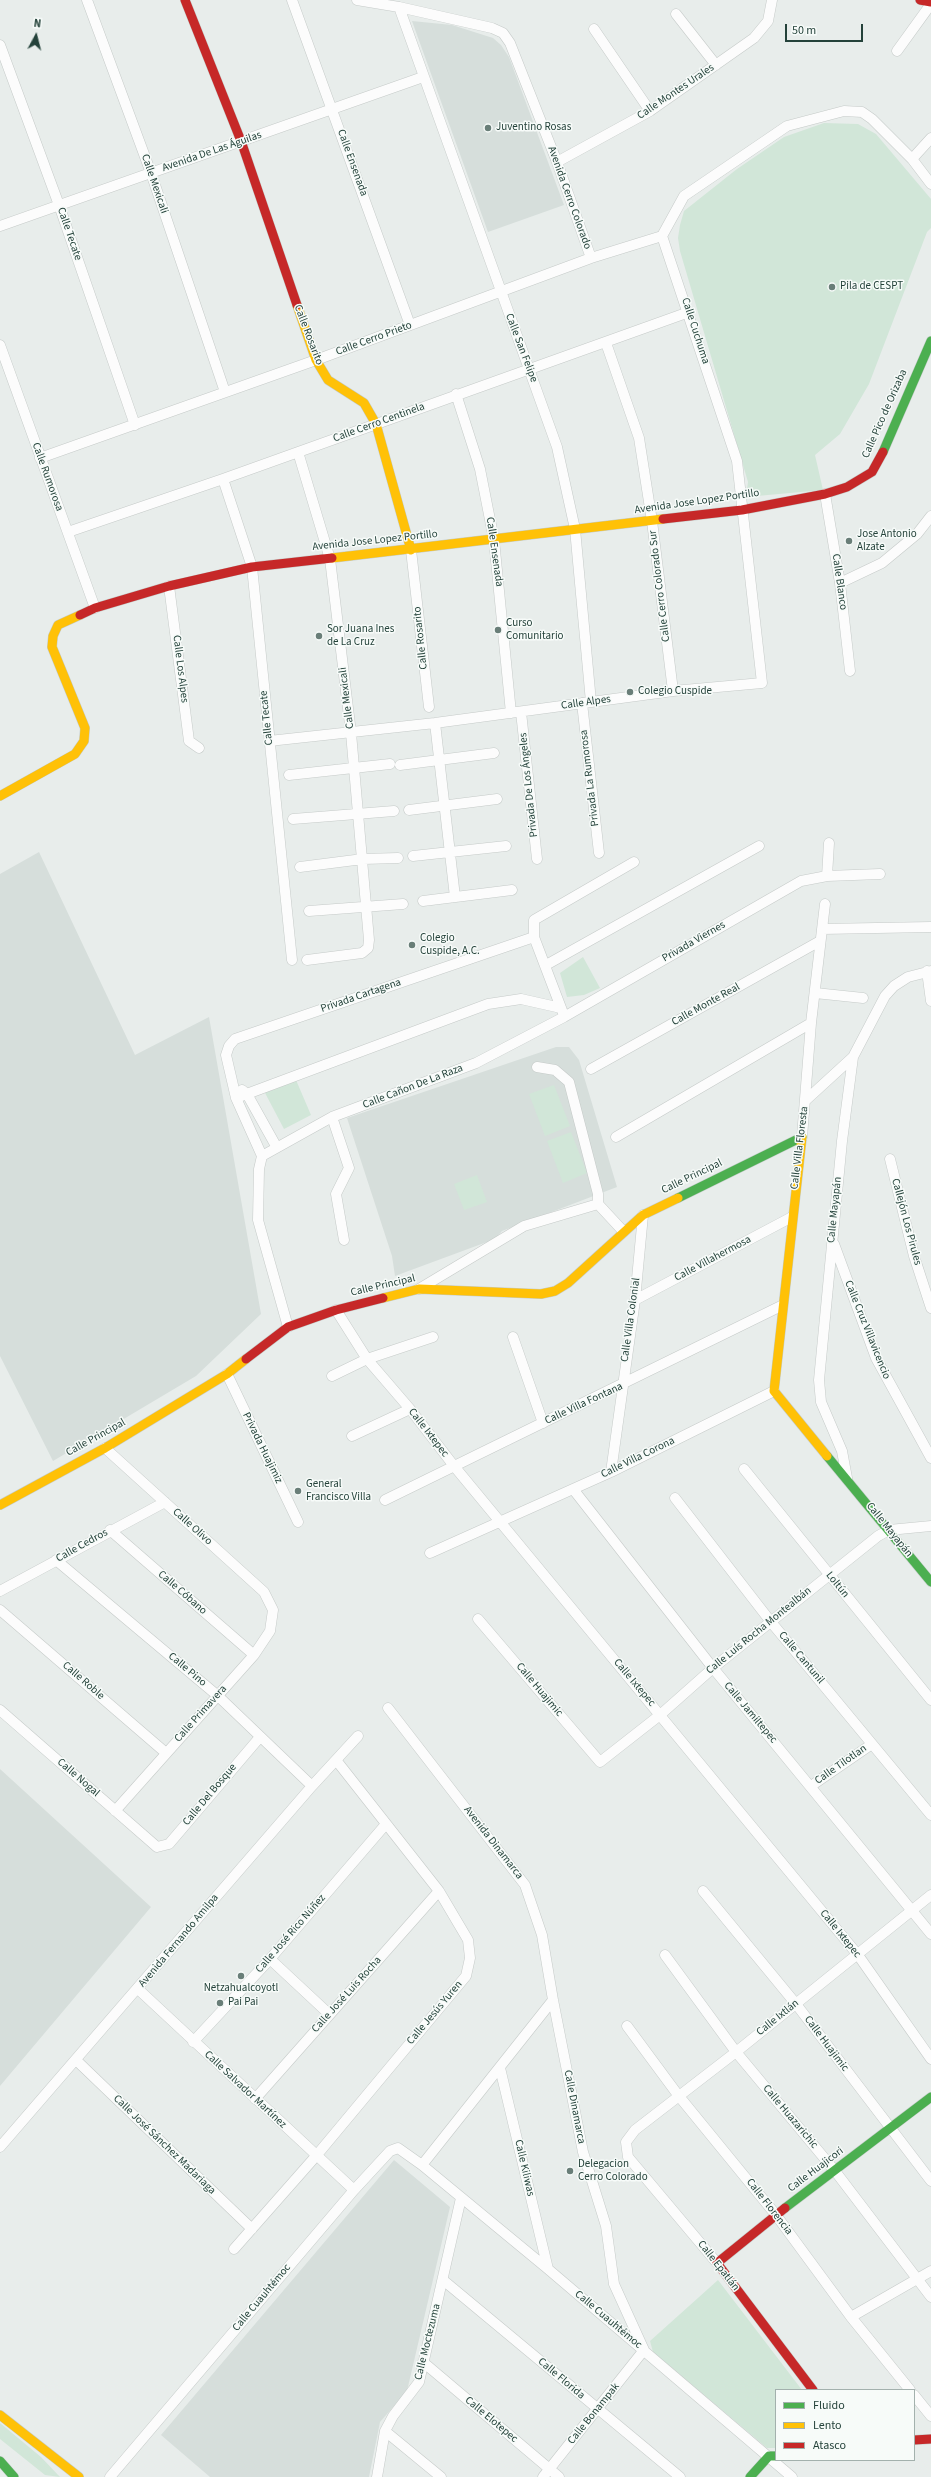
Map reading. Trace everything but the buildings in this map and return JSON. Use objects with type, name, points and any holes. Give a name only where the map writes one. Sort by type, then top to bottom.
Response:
[{"type":"street","name":"Calle Mexicali","points":[[87,0],[151,173],[225,392]]},
{"type":"street","name":"Calle Rosarito","points":[[185,0],[241,141],[316,360],[328,380],[364,403],[376,424],[411,550],[429,707]]},
{"type":"street","name":"Calle Ensenada","points":[[292,0],[410,325]]},
{"type":"street","name":"Avenida Cerro Colorado","points":[[357,0],[400,7],[492,28],[503,33],[510,43],[557,162],[591,258]]},
{"type":"street","name":"Calle Montes Urales","points":[[557,162],[650,111],[754,38],[768,21],[772,0]]},
{"type":"street","points":[[897,51],[931,3],[920,0]]},
{"type":"street","name":"Calle San Felipe","points":[[400,7],[423,77],[556,447],[575,529],[587,702]]},
{"type":"street","points":[[676,14],[716,65]]},
{"type":"street","points":[[594,29],[650,111]]},
{"type":"street","name":"Calle Tecate","points":[[0,45],[59,204],[135,425]]},
{"type":"street","name":"Avenida De Las Águilas","points":[[0,226],[59,204],[333,110],[423,77]]},
{"type":"street","points":[[662,236],[684,196],[787,126],[844,111],[862,112],[872,119],[912,159],[931,184]]},
{"type":"street","points":[[912,159],[931,138]]},
{"type":"street","name":"Calle Cerro Prieto","points":[[40,458],[316,360],[591,258],[662,236]]},
{"type":"street","name":"Calle Cuchuma","points":[[662,236],[689,312],[737,461],[762,683]]},
{"type":"street","name":"Calle Cerro Centinela","points":[[68,532],[223,479],[456,394],[606,343],[689,312]]},
{"type":"street","name":"Calle Pico de Orizaba","points":[[825,494],[847,487],[872,472],[887,445],[931,341]]},
{"type":"street","name":"Calle Cerro Colorado Sur","points":[[606,343],[639,438],[652,521],[673,691]]},
{"type":"street","name":"Calle Rumorosa","points":[[0,345],[95,608]]},
{"type":"street","name":"Calle Ensenada","points":[[456,394],[480,469],[494,540],[516,712]]},
{"type":"street","name":"Calle Mexicali","points":[[298,452],[330,559],[351,733],[367,906],[368,948],[362,953],[307,960]]},
{"type":"street","name":"Calle Tecate","points":[[223,479],[252,567],[292,960]]},
{"type":"street","name":"Avenida Jose Lopez Portillo","points":[[0,796],[76,754],[84,741],[85,728],[52,647],[53,636],[58,625],[95,608],[169,586],[252,567],[411,550],[742,510],[825,494]]},
{"type":"street","name":"Calle Blanco","points":[[825,494],[840,583],[850,671]]},
{"type":"street","points":[[840,583],[882,563],[917,534],[931,516]]},
{"type":"street","name":"Calle Los Alpes","points":[[169,586],[189,741],[199,748]]},
{"type":"street","name":"Calle Alpes","points":[[269,741],[435,723],[673,691],[762,683]]},
{"type":"street","name":"Privada La Rumorosa","points":[[587,702],[599,853]]},
{"type":"street","name":"Privada De Los Ángeles","points":[[516,712],[537,859]]},
{"type":"street","points":[[435,723],[455,897]]},
{"type":"street","points":[[289,776],[354,767],[395,765],[494,753]]},
{"type":"street","points":[[409,810],[496,799]]},
{"type":"street","points":[[293,819],[358,812],[394,811]]},
{"type":"street","points":[[827,876],[829,843]]},
{"type":"street","points":[[414,856],[450,850],[506,846]]},
{"type":"street","points":[[546,965],[759,846]]},
{"type":"street","points":[[300,867],[363,860],[398,858]]},
{"type":"street","points":[[563,1012],[534,937],[534,920],[634,862]]},
{"type":"street","name":"Privada Viernes","points":[[563,1012],[801,881],[827,876],[880,874]]},
{"type":"street","points":[[423,901],[512,890]]},
{"type":"street","points":[[309,911],[403,904]]},
{"type":"street","name":"Calle Villa Floresta","points":[[774,1391],[781,1306],[806,1100],[811,1023],[825,904]]},
{"type":"street","points":[[822,929],[931,927]]},
{"type":"street","name":"Privada Cartagena","points":[[262,1156],[236,1098],[235,1085],[226,1055],[229,1046],[235,1039],[534,937]]},
{"type":"street","name":"Calle Monte Real","points":[[591,1069],[820,941]]},
{"type":"street","points":[[929,971],[931,1001]]},
{"type":"street","name":"Calle Mayapán","points":[[847,1478],[842,1451],[820,1402],[819,1380],[832,1240],[853,1057],[885,996],[894,986],[908,977],[929,971]]},
{"type":"street","points":[[815,993],[863,998]]},
{"type":"street","points":[[236,1098],[488,1004],[521,999],[563,1012]]},
{"type":"street","name":"Calle Cañon De La Raza","points":[[262,1156],[276,1146],[332,1117],[476,1063],[563,1012]]},
{"type":"street","points":[[616,1137],[811,1023]]},
{"type":"street","points":[[806,1100],[853,1057]]},
{"type":"street","points":[[537,1067],[555,1070],[568,1082],[598,1194],[598,1204],[623,1231]]},
{"type":"street","points":[[235,1085],[247,1094],[276,1146]]},
{"type":"street","points":[[332,1117],[349,1168],[336,1194],[344,1240]]},
{"type":"street","name":"Calle Principal","points":[[0,1505],[105,1448],[227,1374],[288,1327],[336,1310],[419,1289],[507,1291],[541,1294],[555,1291],[568,1283],[623,1231],[643,1215],[802,1136]]},
{"type":"street","points":[[262,1156],[259,1169],[258,1220],[288,1327]]},
{"type":"street","name":"Callejón Los Pirules","points":[[890,1159],[914,1256],[931,1308]]},
{"type":"street","points":[[419,1289],[524,1226],[598,1204]]},
{"type":"street","name":"Calle Villa Colonial","points":[[611,1472],[635,1300],[643,1215]]},
{"type":"street","name":"Calle Villahermosa","points":[[635,1300],[792,1217]]},
{"type":"street","name":"Calle Cruz Villavicencio","points":[[832,1240],[876,1358],[931,1458]]},
{"type":"street","name":"Calle Villa Fontana","points":[[385,1500],[622,1386],[781,1306]]},
{"type":"street","name":"Calle Ixtepec","points":[[336,1310],[367,1359],[410,1409],[454,1466],[858,1955],[931,2059]]},
{"type":"street","points":[[332,1376],[367,1359],[433,1337]]},
{"type":"street","points":[[513,1337],[543,1423]]},
{"type":"street","name":"Privada Huajimiz","points":[[227,1374],[298,1522]]},
{"type":"street","name":"Calle Mayapán","points":[[774,1391],[931,1582]]},
{"type":"street","name":"Calle Villa Corona","points":[[430,1553],[611,1472],[774,1391]]},
{"type":"street","points":[[352,1436],[410,1409]]},
{"type":"street","name":"Calle Olivo","points":[[105,1448],[264,1592],[273,1610]]},
{"type":"street","name":"Loltún","points":[[744,1469],[931,1700]]},
{"type":"street","name":"Calle Jamiltepec","points":[[573,1489],[713,1668],[931,1934]]},
{"type":"street","name":"Calle Cantunil","points":[[675,1498],[771,1622],[931,1815]]},
{"type":"street","name":"Calle Cedros","points":[[0,1591],[110,1530],[165,1502]]},
{"type":"street","name":"Calle Luís Rocha Montealbán","points":[[600,1762],[660,1715],[713,1668],[878,1536],[889,1530],[931,1526]]},
{"type":"street","name":"Calle Cóbano","points":[[110,1530],[254,1655]]},
{"type":"street","name":"Calle Pino","points":[[56,1560],[218,1696],[312,1786]]},
{"type":"street","name":"Calle Roble","points":[[0,1610],[166,1753]]},
{"type":"street","name":"Calle Primavera","points":[[115,1811],[254,1655],[270,1631],[273,1610]]},
{"type":"street","name":"Calle Huajimic","points":[[478,1619],[600,1762]]},
{"type":"street","name":"Avenida Dinamarca","points":[[388,1708],[525,1886],[542,1936],[552,2000]]},
{"type":"street","name":"Calle Nogal","points":[[0,1710],[156,1846]]},
{"type":"street","name":"Avenida Fernando Amilpa","points":[[0,2147],[312,1786],[358,1736]]},
{"type":"street","name":"Calle Del Bosque","points":[[156,1846],[169,1844],[260,1737]]},
{"type":"street","name":"Calle Tilotlan","points":[[811,1786],[872,1744]]},
{"type":"street","name":"Calle Jesús Yuren","points":[[234,2249],[316,2156],[466,1976],[470,1958],[468,1940],[439,1891],[336,1760]]},
{"type":"street","name":"Calle José Rico Núñez","points":[[193,2042],[270,1959],[386,1824]]},
{"type":"street","name":"Calle José Luis Rocha","points":[[255,2099],[439,1891]]},
{"type":"street","name":"Calle Huajimic","points":[[704,1891],[796,2004],[890,2130],[931,2181]]},
{"type":"street","name":"Calle Ixtlán","points":[[626,2142],[635,2130],[678,2095],[736,2052],[858,1955],[931,1894]]},
{"type":"street","name":"Calle Huazarichic","points":[[665,1955],[736,2052],[835,2171],[931,2297]]},
{"type":"street","points":[[270,1959],[329,2014]]},
{"type":"street","name":"Calle Salvador Martínez","points":[[138,1989],[193,2042],[354,2190]]},
{"type":"street","points":[[422,2165],[500,2068],[552,2000]]},
{"type":"street","name":"Calle Dinamarca","points":[[552,2000],[583,2152],[606,2226],[614,2284],[644,2350]]},
{"type":"street","name":"Calle Florencia","points":[[627,2026],[678,2095],[776,2215],[851,2316],[909,2389]]},
{"type":"street","name":"Calle José Sánchez Madariaga","points":[[76,2060],[252,2230]]},
{"type":"street","name":"Calle Kiliwas","points":[[500,2068],[548,2269]]},
{"type":"street","name":"Calle Huajicori","points":[[717,2263],[776,2215],[890,2130],[931,2097]]},
{"type":"street","name":"Calle Epatlán","points":[[626,2142],[628,2157],[717,2263],[812,2389]]},
{"type":"street","name":"Calle Cuauhtémoc","points":[[110,2477],[354,2190],[392,2149],[402,2149],[422,2165],[773,2456]]},
{"type":"street","name":"Calle Moctezuma","points":[[377,2477],[386,2431],[393,2416],[419,2382],[461,2198]]},
{"type":"street","points":[[851,2316],[931,2271]]},
{"type":"street","name":"Calle Florida","points":[[443,2280],[680,2477]]},
{"type":"street","name":"Calle Bonampak","points":[[546,2473],[644,2350]]},
{"type":"street","name":"Calle Elotepec","points":[[423,2362],[546,2473],[559,2477]]},
{"type":"street","points":[[915,2395],[931,2416]]},
{"type":"street","points":[[0,2415],[78,2477]]},
{"type":"street","points":[[386,2431],[441,2477]]},
{"type":"street","points":[[915,2440],[931,2439]]},
{"type":"street","points":[[750,2477],[773,2456]]},
{"type":"street","points":[[0,2461],[14,2477]]},
{"type":"street","name":"Calle Cuauhtémoc","points":[[778,2461],[792,2477]]},
{"type":"shaded area","points":[[412,21],[452,25],[493,38],[501,45],[509,57],[564,205],[488,232]]},
{"type":"shaded area","points":[[39,852],[135,1055],[209,1017],[261,1314],[196,1376],[53,1461],[0,1356],[0,874]]},
{"type":"shaded area","points":[[556,1047],[569,1047],[579,1060],[617,1187],[502,1231],[495,1239],[395,1276],[392,1256],[347,1118]]},
{"type":"shaded area","points":[[0,1769],[151,1907],[0,2086]]},
{"type":"shaded area","points":[[394,2160],[450,2207],[407,2391],[380,2422],[369,2477],[210,2477],[161,2435]]},
{"type":"green space","points":[[824,123],[858,124],[876,134],[931,199],[931,228],[927,232],[869,384],[840,434],[815,455],[823,490],[746,497],[748,482],[680,251],[678,238],[680,225],[684,211],[737,169],[784,137]]},
{"type":"green space","points":[[583,957],[600,988],[584,995],[567,997],[560,973]]},
{"type":"green space","points":[[296,1080],[311,1115],[284,1129],[264,1091]]},
{"type":"green space","points":[[554,1085],[570,1126],[545,1136],[529,1094]]},
{"type":"green space","points":[[571,1132],[587,1173],[563,1183],[547,1141]]},
{"type":"green space","points":[[477,1175],[487,1202],[464,1210],[454,1184]]},
{"type":"green space","points":[[718,2280],[801,2389],[775,2389],[775,2448],[767,2448],[653,2352],[650,2341]]},
{"type":"green space","points":[[0,2423],[41,2457],[60,2477],[45,2475],[0,2439]]},
{"type":"traffic: fast","points":[[883,452],[931,341]]},
{"type":"traffic: fast","points":[[678,1198],[802,1137]]},
{"type":"traffic: fast","points":[[827,1456],[931,1582]]},
{"type":"traffic: fast","points":[[785,2208],[931,2097]]},
{"type":"traffic: fast","points":[[750,2477],[769,2456],[775,2456]]},
{"type":"traffic: fast","points":[[0,2461],[14,2477]]},
{"type":"traffic: slow","points":[[297,305],[316,360],[328,380],[364,403],[376,424],[411,550]]},
{"type":"traffic: slow","points":[[332,558],[663,519]]},
{"type":"traffic: slow","points":[[0,796],[75,754],[84,741],[85,728],[52,647],[53,636],[58,625],[80,615]]},
{"type":"traffic: slow","points":[[802,1137],[774,1391],[827,1456]]},
{"type":"traffic: slow","points":[[383,1298],[419,1289],[541,1294],[555,1291],[568,1283],[643,1215],[678,1198]]},
{"type":"traffic: slow","points":[[0,1505],[105,1448],[227,1374],[246,1359]]},
{"type":"traffic: slow","points":[[0,2415],[79,2477]]},
{"type":"traffic: jam","points":[[185,0],[241,141],[297,305]]},
{"type":"traffic: jam","points":[[920,0],[931,2]]},
{"type":"traffic: jam","points":[[663,519],[742,510],[825,494],[847,487],[872,472],[883,452]]},
{"type":"traffic: jam","points":[[80,615],[95,608],[169,586],[252,567],[332,558]]},
{"type":"traffic: jam","points":[[246,1359],[288,1327],[336,1310],[383,1298]]},
{"type":"traffic: jam","points":[[785,2208],[717,2263],[812,2389]]},
{"type":"traffic: jam","points":[[915,2440],[931,2439]]},
{"type":"place","name":"Juventino Rosas","points":[[488,128]]},
{"type":"place","name":"Pila de CESPT","points":[[832,287]]},
{"type":"place","name":"Jose Antonio Alzate","points":[[849,541]]},
{"type":"place","name":"Curso Comunitario","points":[[498,630]]},
{"type":"place","name":"Sor Juana Ines de La Cruz","points":[[319,636]]},
{"type":"place","name":"Colegio Cuspide","points":[[630,692]]},
{"type":"place","name":"Colegio Cuspide, A.C.","points":[[412,945]]},
{"type":"place","name":"General Francisco Villa","points":[[298,1491]]},
{"type":"place","name":"Netzahualcoyotl","points":[[241,1976]]},
{"type":"place","name":"Pai Pai","points":[[220,2003]]},
{"type":"place","name":"Delegacion Cerro Colorado","points":[[570,2171]]}]
